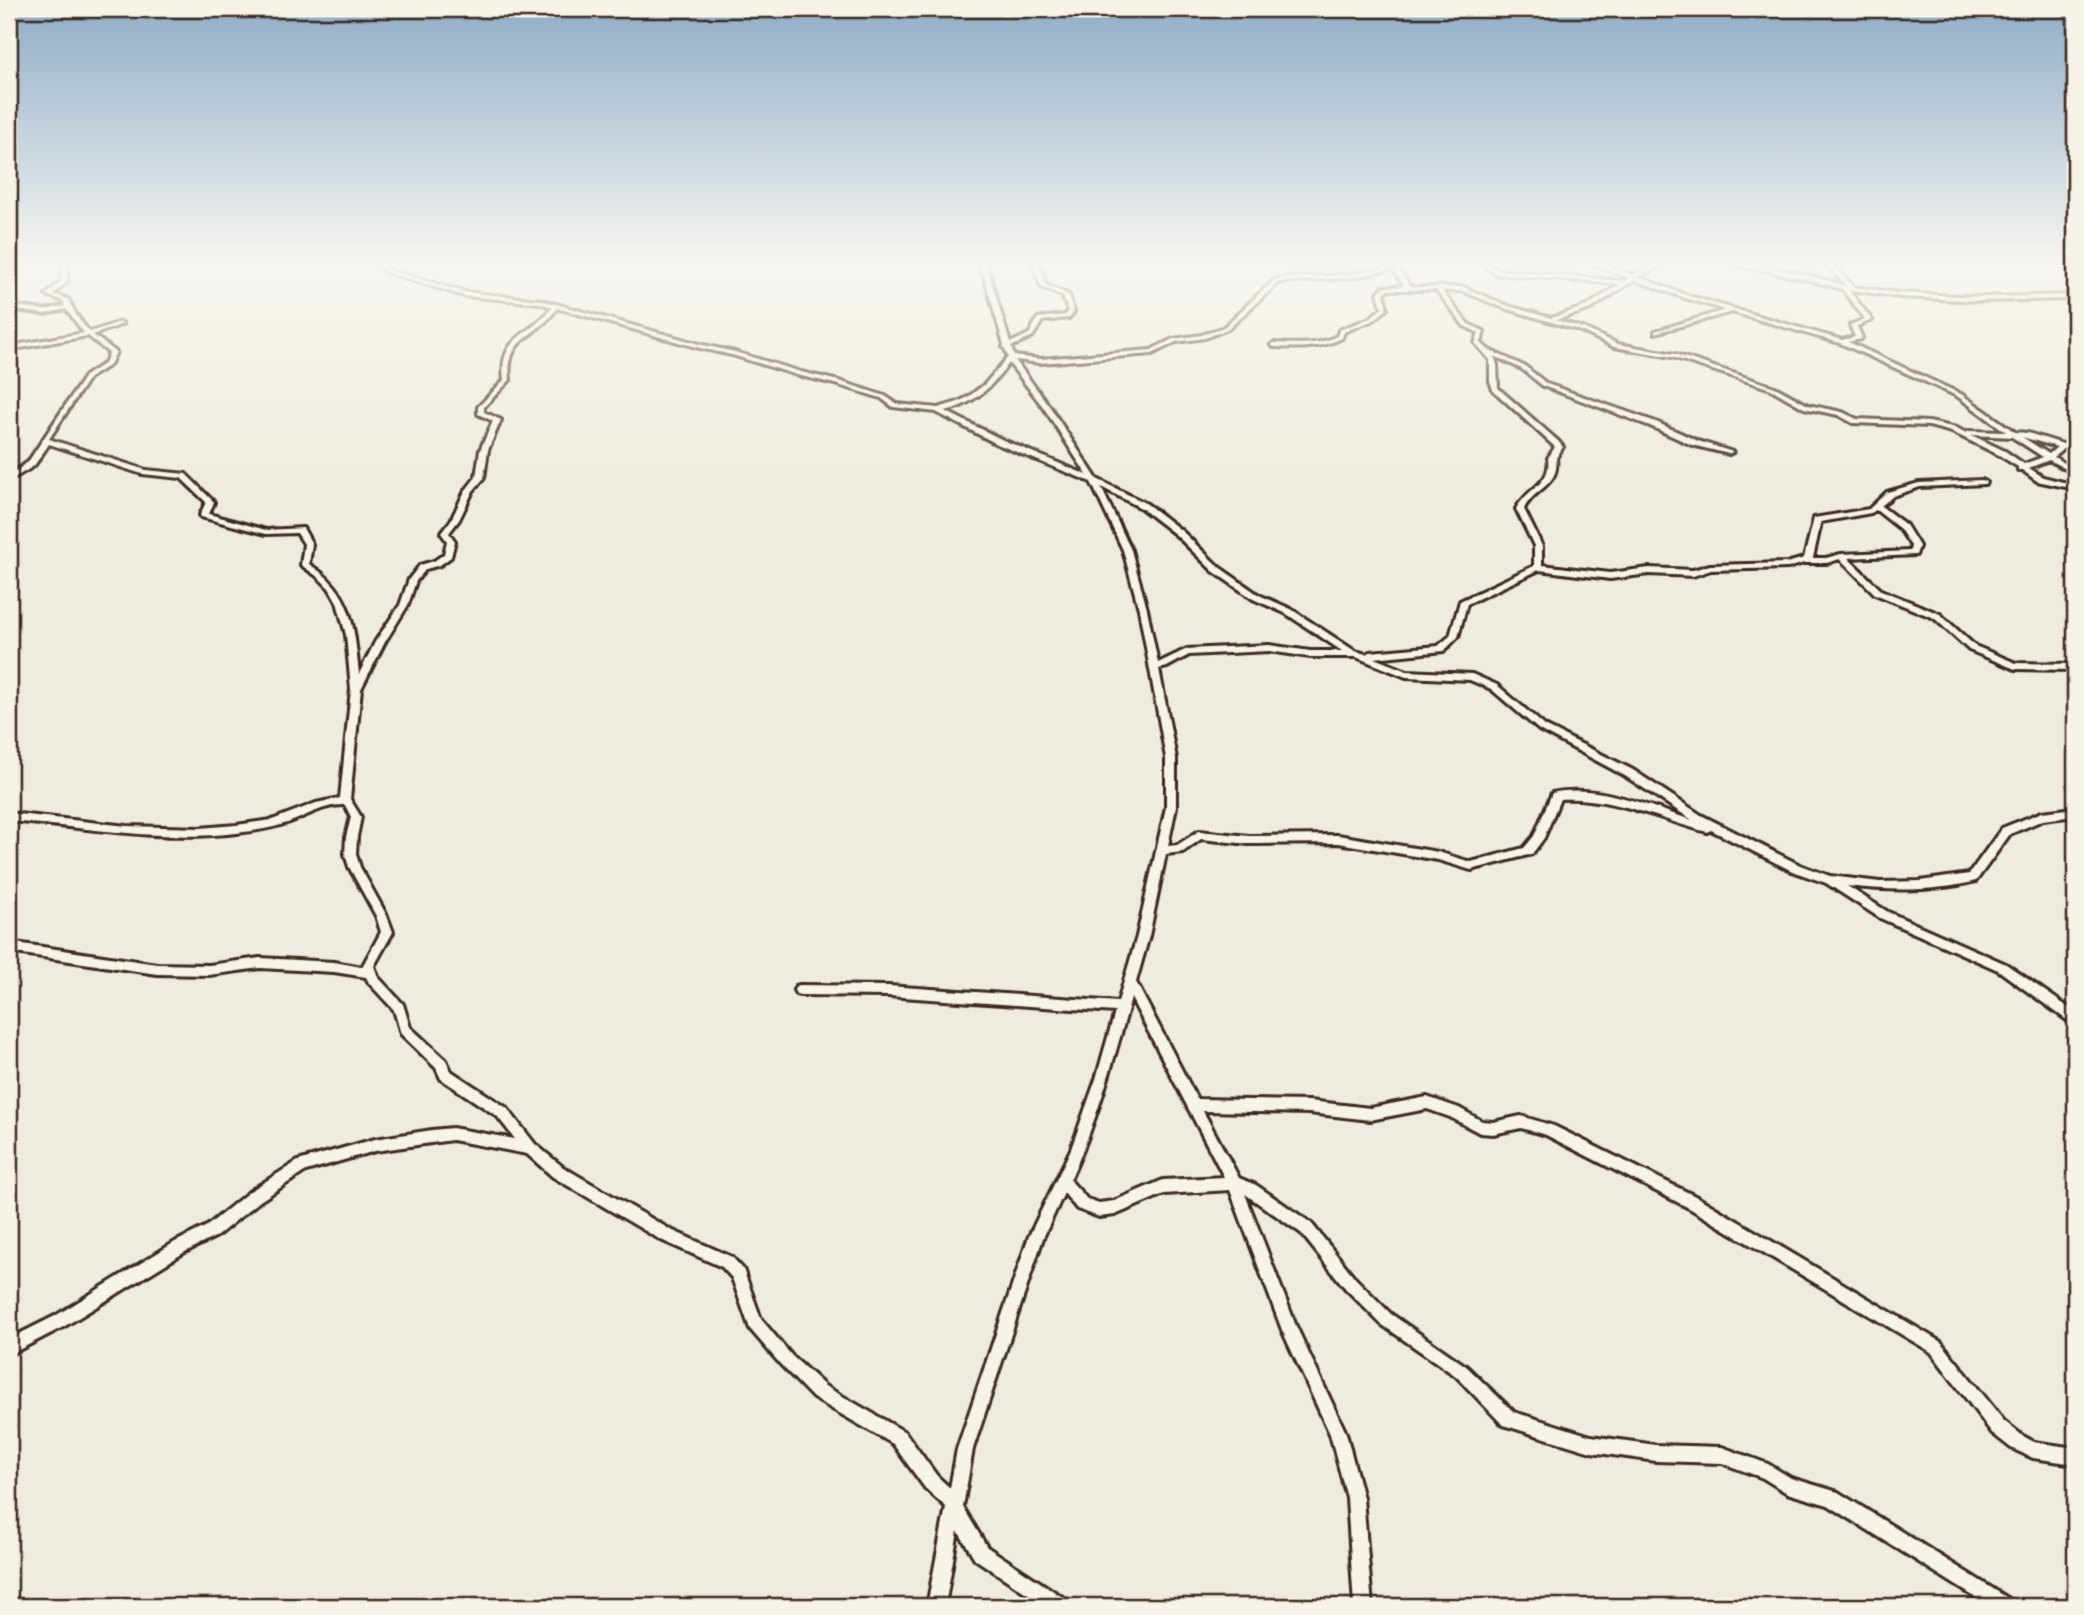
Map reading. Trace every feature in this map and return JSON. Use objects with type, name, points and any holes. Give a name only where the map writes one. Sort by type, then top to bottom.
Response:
[{"type":"street","points":[[9,348],[65,338]]},
{"type":"street","points":[[9,479],[32,464],[47,441],[45,437],[87,377],[108,364],[113,352],[93,338]]},
{"type":"street","points":[[356,689],[380,642],[404,605],[412,581],[423,567],[437,563],[448,555],[451,541],[445,533],[458,518],[470,486],[481,478],[484,450],[497,420],[480,413],[481,407],[507,380],[503,363],[509,351],[522,338]]},
{"type":"street","points":[[676,338],[799,374],[828,379],[883,397],[895,406],[938,410],[955,407],[972,399],[988,386],[1008,353],[1027,338]]},
{"type":"street","points":[[936,1606],[965,1449],[1036,1236],[1063,1182],[1102,1079],[1130,983],[1171,807],[1171,758],[1131,564],[1094,481],[1008,353],[1004,338]]},
{"type":"street","points":[[1008,353],[1040,361],[1152,352],[1175,340],[1190,338]]},
{"type":"street","points":[[1274,345],[1328,343],[1337,338]]},
{"type":"street","points":[[1480,338],[1478,343],[1490,352],[1524,368],[1545,385],[1653,424],[1695,443],[1729,452]]},
{"type":"street","points":[[1598,338],[1616,346],[1673,355],[1773,388],[1806,407],[1840,413],[1856,421],[1929,424],[1962,433],[2002,453],[2040,480],[2075,486]]},
{"type":"street","points":[[1830,338],[1959,395],[2075,472]]},
{"type":"street","points":[[1842,342],[1857,338]]},
{"type":"street","points":[[1490,352],[1494,361],[1494,389],[1535,421],[1559,449],[1552,458],[1555,467],[1549,480],[1522,502],[1520,509],[1538,546],[1538,567]]},
{"type":"street","points":[[938,410],[1044,462],[1094,481],[1144,506],[1179,533],[1216,569],[1256,597],[1288,611],[1353,654]]},
{"type":"street","points":[[1962,433],[2014,433],[2062,446],[2075,446]]},
{"type":"street","points":[[47,441],[145,472],[183,476],[210,502],[204,516],[266,533],[300,530],[307,544],[304,565],[318,571],[338,592],[351,643],[356,689],[345,801]]},
{"type":"street","points":[[2021,468],[2050,457],[2062,446]]},
{"type":"street","points":[[1808,560],[1816,520],[1877,507],[1891,494],[1919,485],[1982,482]]},
{"type":"street","points":[[1153,667],[1164,665],[1187,652],[1239,648],[1367,656],[1441,649],[1454,637],[1463,603],[1538,567],[1610,576],[1649,571],[1693,573],[1710,568],[1788,565],[1808,560],[1827,561],[1841,556],[1913,553],[1915,547],[1903,527],[1877,507]]},
{"type":"street","points":[[1841,556],[1878,592],[1937,615],[1972,648],[1982,653],[2015,666],[2075,667]]},
{"type":"street","points":[[1367,656],[1406,674],[1461,675],[1484,681],[1532,722],[1622,769],[1679,808],[1796,868],[1829,880],[1884,915],[2002,967],[2075,1019]]},
{"type":"street","points":[[1163,850],[1179,849],[1199,835],[1249,839],[1338,839],[1438,856],[1471,866],[1528,851],[1539,838],[1551,802],[1556,796],[1567,794],[1617,803],[1727,832]]},
{"type":"street","points":[[9,817],[60,820],[129,830],[201,831],[278,822],[334,802],[345,801],[353,806],[356,817],[350,836],[350,853],[358,880],[384,918],[387,932],[368,966],[370,973],[400,1008],[405,1030],[441,1065],[446,1075],[502,1112],[530,1148],[558,1172],[666,1235],[727,1262],[738,1274],[755,1324],[788,1361],[819,1392],[899,1438],[931,1482],[953,1502],[955,1500]]},
{"type":"street","points":[[1829,880],[1880,886],[1920,885],[1972,878],[2006,831],[2042,816],[2075,812]]},
{"type":"street","points":[[9,947],[157,969],[209,970],[260,963],[334,967],[370,973]]},
{"type":"street","points":[[1130,983],[1234,1183],[1290,1330],[1338,1433],[1348,1465],[1359,1525],[1363,1606]]},
{"type":"street","points":[[800,990],[888,991],[1123,1007]]},
{"type":"street","points":[[1193,1105],[1309,1107],[1370,1114],[1427,1103],[1454,1112],[1479,1127],[1493,1128],[1521,1122],[1549,1130],[1694,1203],[1936,1347],[1998,1426],[2017,1442],[2033,1450],[2075,1456]]},
{"type":"street","points":[[9,1347],[60,1321],[180,1247],[212,1231],[255,1196],[303,1166],[375,1144],[452,1134],[530,1148]]},
{"type":"street","points":[[1063,1182],[1082,1204],[1099,1210],[1115,1208],[1163,1187],[1234,1183],[1268,1199],[1297,1220],[1386,1319],[1461,1371],[1509,1419],[1591,1444],[1656,1452],[1722,1455],[1768,1472],[1787,1485],[1842,1504],[2005,1606]]},
{"type":"street","points":[[955,1500],[981,1553],[1061,1606]]}]
